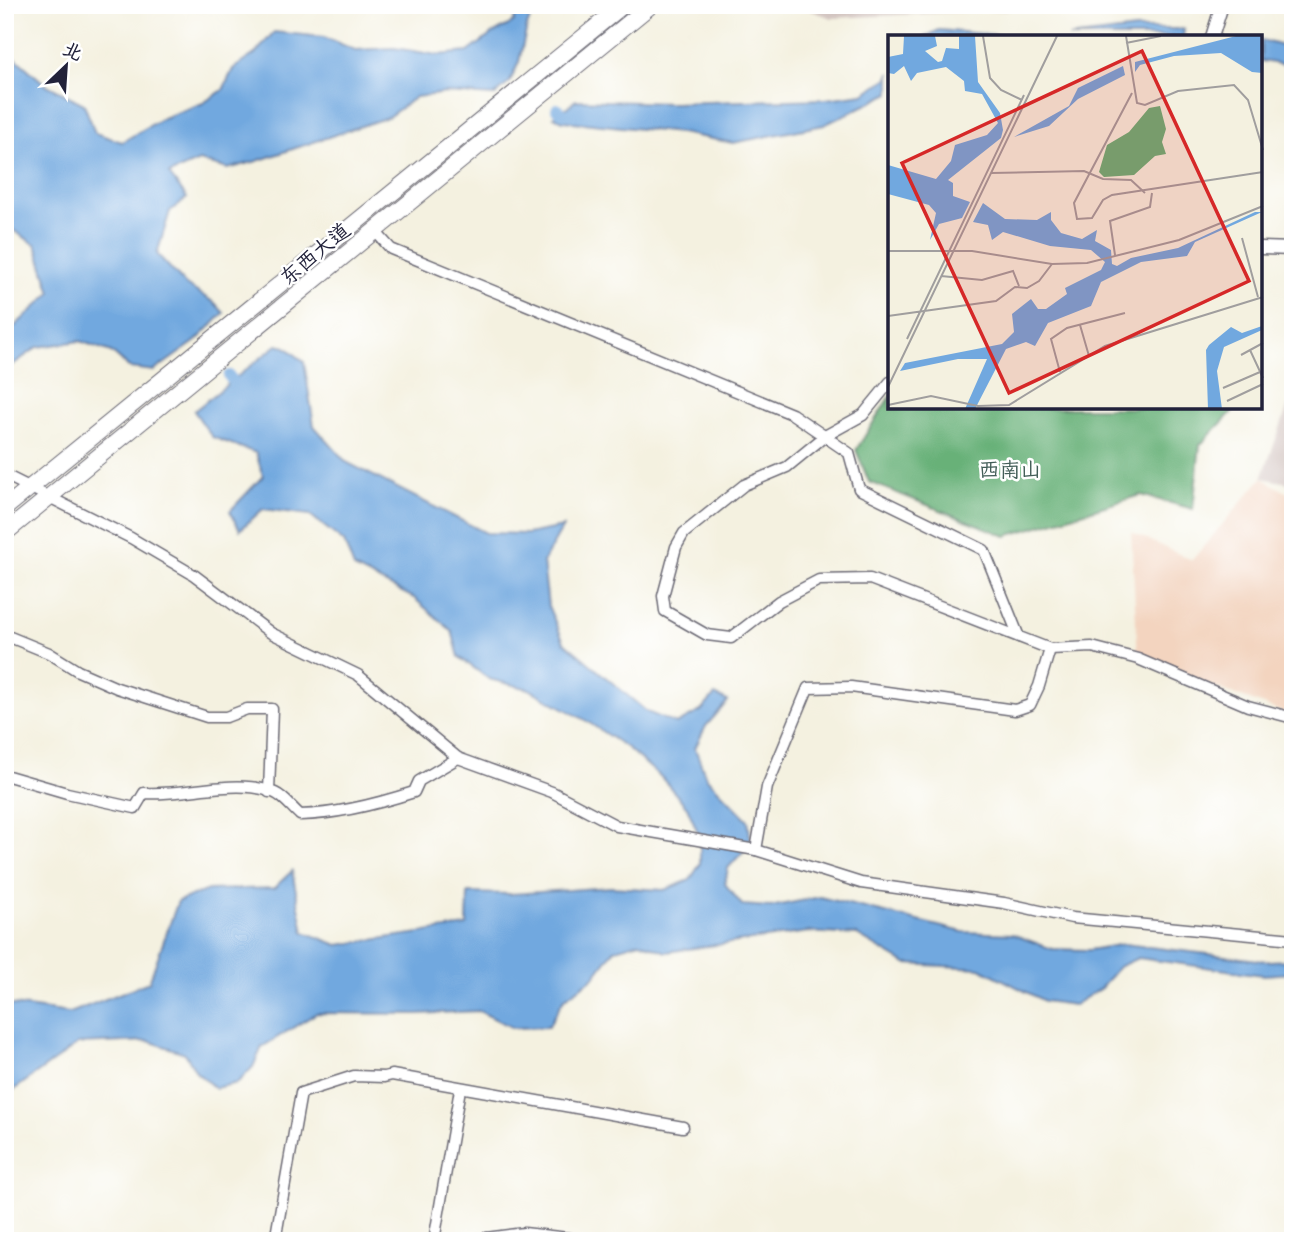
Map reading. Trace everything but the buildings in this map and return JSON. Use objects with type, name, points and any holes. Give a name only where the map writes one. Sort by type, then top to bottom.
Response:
[{"type":"main road","name":"东西大道","points":[[5,508],[623,5]]},
{"type":"main road","name":"东西大道","points":[[5,533],[651,5]]},
{"type":"street","points":[[1213,35],[1221,8]]},
{"type":"street","points":[[375,231],[391,249],[792,414],[849,453],[859,489],[984,550],[1019,637]]},
{"type":"street","points":[[1263,248],[1293,249]]},
{"type":"street","points":[[888,384],[863,415],[825,436],[786,467],[744,485],[684,533],[676,547],[663,596],[665,611],[707,635],[731,638],[779,600],[819,580],[870,579],[1050,649],[1092,647],[1138,659],[1248,706],[1293,718]]},
{"type":"street","points":[[5,475],[131,538],[194,575],[271,633],[358,675],[458,758],[552,792],[617,826],[757,850],[861,883],[1004,903],[1072,918],[1293,939]]},
{"type":"street","points":[[5,635],[49,653],[78,671],[117,688],[207,717],[226,717],[247,709],[272,709],[269,792]]},
{"type":"street","points":[[757,850],[767,787],[808,688],[851,687],[1015,710],[1030,705],[1050,649]]},
{"type":"street","points":[[5,775],[67,793],[135,808],[144,793],[165,794],[245,785],[276,794],[300,815],[367,807],[414,792],[419,781],[458,758]]},
{"type":"street","points":[[275,1241],[301,1093],[354,1076],[392,1075],[683,1127]]},
{"type":"street","points":[[434,1241],[460,1088]]},
{"type":"street","points":[[464,1241],[524,1233],[594,1241]]},
{"type":"shaded area","points":[[795,5],[1045,5],[1026,9],[832,18]]},
{"type":"shaded area","points":[[1293,392],[1293,484],[1262,478]]},
{"type":"shaded area","points":[[1262,478],[1293,496],[1293,716],[1138,659],[1131,532],[1192,560]]},
{"type":"green space","name":"西南山","points":[[888,399],[888,410],[1234,410],[1200,445],[1193,509],[1141,495],[1006,536],[869,482],[856,450]]},
{"type":"water","points":[[517,5],[536,5],[527,26],[519,62],[510,82],[494,96],[446,93],[416,97],[388,117],[257,161],[228,169],[199,161],[169,174],[187,198],[170,211],[157,254],[186,285],[215,303],[224,313],[196,341],[154,371],[130,368],[111,352],[80,341],[38,347],[5,370],[5,335],[51,293],[36,245],[5,225],[5,49],[45,84],[84,104],[95,133],[122,142],[163,118],[203,103],[223,90],[233,69],[256,53],[274,32],[324,37],[355,50],[394,48],[438,55],[468,52],[514,22]]},
{"type":"water","points":[[1136,29],[1184,29],[1183,35],[1086,35]]},
{"type":"water","points":[[939,30],[995,35],[929,35]]},
{"type":"water","points":[[1263,41],[1293,49],[1293,66],[1263,61]]},
{"type":"water","points":[[888,78],[888,94],[824,125],[733,143],[680,133],[563,121],[554,117],[576,100],[670,103],[826,99],[863,94]]},
{"type":"water","points":[[277,345],[286,347],[304,362],[314,426],[346,462],[486,533],[527,534],[563,527],[543,562],[548,606],[564,642],[647,712],[676,724],[701,711],[715,695],[728,701],[706,726],[695,748],[706,777],[748,820],[751,843],[728,868],[725,884],[742,905],[770,907],[820,897],[963,932],[1012,934],[1052,949],[1089,950],[1124,944],[1267,961],[1293,960],[1293,973],[1263,975],[1138,958],[1118,967],[1101,988],[1074,1005],[1044,1001],[980,968],[906,964],[857,935],[808,932],[666,952],[640,942],[615,949],[593,978],[564,999],[548,1027],[513,1028],[479,1011],[417,1014],[317,1013],[262,1047],[253,1067],[237,1083],[215,1088],[197,1073],[185,1053],[148,1041],[78,1044],[5,1096],[5,1004],[70,1013],[149,982],[178,901],[208,890],[274,888],[292,871],[304,932],[338,945],[467,926],[468,893],[511,894],[611,887],[664,890],[690,880],[700,864],[700,837],[687,807],[661,777],[627,748],[585,720],[529,689],[489,679],[459,657],[452,631],[414,598],[354,568],[344,542],[310,515],[263,509],[240,530],[230,511],[263,476],[256,453],[212,437],[194,411]]},
{"type":"waterway","points":[[557,109],[561,112]]},
{"type":"waterway","points":[[229,376],[232,380]]}]
